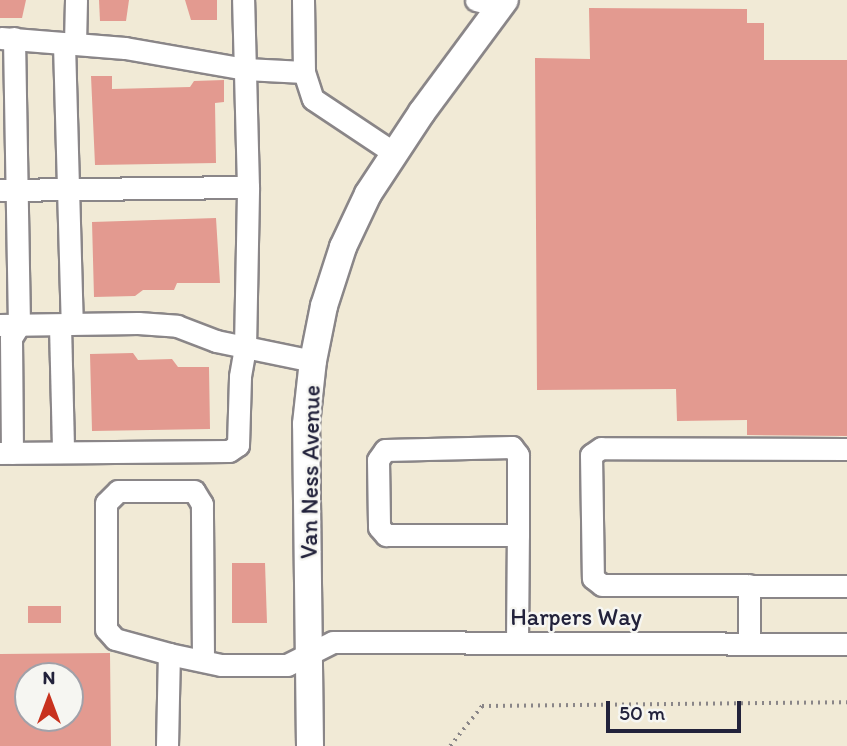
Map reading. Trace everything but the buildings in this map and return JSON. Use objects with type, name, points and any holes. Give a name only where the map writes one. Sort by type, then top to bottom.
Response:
[{"type":"main road","name":"Van Ness Avenue","points":[[310,746],[306,425],[313,361],[324,306],[343,247],[368,194],[494,2]]},
{"type":"street","points":[[63,452],[69,44],[76,0]]},
{"type":"street","points":[[243,0],[245,69],[248,187],[245,348],[240,376],[238,445],[229,452],[6,453],[11,338],[7,38],[125,48],[245,69],[304,72]]},
{"type":"street","points":[[303,0],[304,72],[313,99],[394,153]]},
{"type":"street","points":[[9,189],[248,187]]},
{"type":"street","points":[[9,325],[138,323],[177,326],[245,348],[313,361]]},
{"type":"street","points":[[517,643],[518,535],[518,455],[512,447],[385,450],[378,460],[379,527],[386,535],[518,535]]},
{"type":"street","points":[[847,449],[601,448],[591,455],[593,578],[602,585],[847,586]]},
{"type":"street","name":"Harpers Way","points":[[203,659],[202,503],[194,491],[118,491],[106,503],[106,629],[115,639],[221,665],[287,665],[332,642],[847,644]]},
{"type":"street","points":[[749,585],[749,644]]},
{"type":"street","points":[[167,746],[169,654]]},
{"type":"path","points":[[450,746],[482,706],[847,702]]}]
